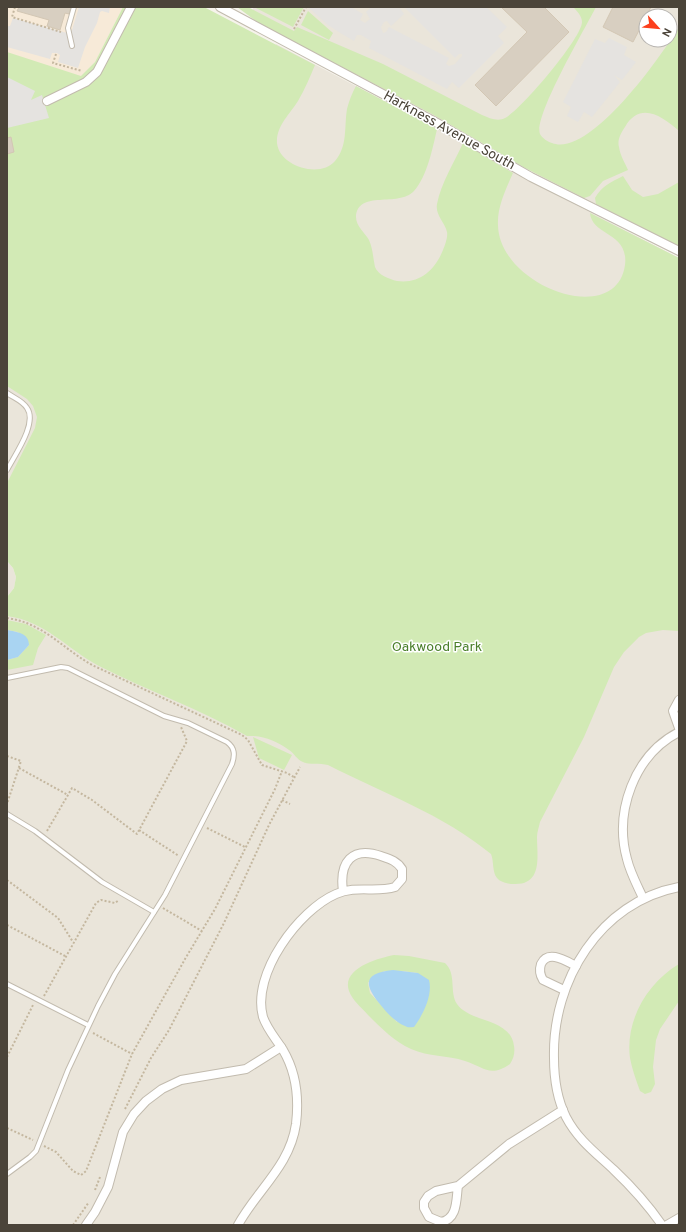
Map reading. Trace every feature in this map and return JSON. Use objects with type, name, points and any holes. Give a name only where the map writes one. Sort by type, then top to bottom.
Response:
[{"type":"street","points":[[48,101],[86,82],[97,72],[131,7]]},
{"type":"street","name":"Harkness Avenue South","points":[[220,7],[453,132],[531,177],[679,251]]},
{"type":"street","points":[[679,700],[673,711],[679,728]]},
{"type":"street","points":[[643,898],[626,858],[623,834],[624,809],[632,785],[641,767],[659,746],[679,732]]},
{"type":"street","points":[[238,1225],[251,1204],[276,1172],[289,1150],[294,1135],[297,1111],[296,1090],[290,1064],[268,1028],[262,1012],[262,992],[267,972],[282,944],[301,920],[327,899],[343,891],[362,888],[393,887],[402,879],[402,869],[397,863],[374,854],[356,854],[350,858],[344,868],[342,878],[343,891]]},
{"type":"street","points":[[662,1225],[629,1186],[583,1143],[563,1110],[556,1081],[554,1050],[556,1023],[564,990],[588,946],[610,921],[643,898],[679,887]]},
{"type":"street","points":[[564,990],[543,980],[540,970],[542,963],[547,958],[556,957],[576,966]]},
{"type":"street","points":[[86,1225],[108,1188],[123,1132],[134,1114],[146,1101],[162,1089],[181,1080],[246,1069],[281,1047]]},
{"type":"street","points":[[458,1186],[454,1211],[451,1217],[441,1222],[429,1217],[424,1208],[427,1198],[436,1191],[458,1186],[509,1144],[563,1110]]},
{"type":"street","points":[[667,1225],[679,1218]]},
{"type":"lane","points":[[72,46],[68,28],[74,7]]},
{"type":"lane","points":[[7,394],[26,406],[31,417],[28,428],[7,470]]},
{"type":"lane","points":[[7,678],[65,667],[164,716],[182,721],[227,742],[233,748],[234,753],[232,764],[159,905],[116,974],[87,1028],[39,1143],[30,1158],[7,1174]]},
{"type":"lane","points":[[7,814],[44,837],[97,878],[154,912]]},
{"type":"lane","points":[[7,984],[41,1001],[87,1028]]},
{"type":"path","points":[[15,7],[12,17],[63,32]]},
{"type":"path","points":[[294,29],[306,7]]},
{"type":"path","points":[[56,54],[53,63],[82,71]]},
{"type":"path","points":[[7,618],[35,625],[71,652],[92,665],[242,735],[248,740],[262,765],[282,771],[294,777]]},
{"type":"path","points":[[44,837],[72,788],[92,800],[137,834],[187,742],[182,730],[182,721]]},
{"type":"path","points":[[7,756],[21,761],[7,804]]},
{"type":"path","points":[[124,1112],[151,1058],[169,1030],[224,923],[282,800],[300,767]]},
{"type":"path","points":[[19,768],[68,795]]},
{"type":"path","points":[[7,1128],[56,1152],[73,1171],[80,1175],[84,1174],[132,1054],[215,909],[275,789],[282,771]]},
{"type":"path","points":[[282,800],[290,804]]},
{"type":"path","points":[[201,825],[245,847]]},
{"type":"path","points":[[140,830],[184,858]]},
{"type":"path","points":[[7,880],[58,918],[73,942]]},
{"type":"path","points":[[41,1001],[73,942],[98,902],[104,900],[115,903],[122,894]]},
{"type":"path","points":[[159,905],[202,931]]},
{"type":"path","points":[[7,924],[65,956]]},
{"type":"path","points":[[7,1057],[36,999]]},
{"type":"path","points":[[87,1028],[132,1054]]},
{"type":"path","points":[[94,1193],[102,1172]]},
{"type":"path","points":[[73,1225],[92,1197]]},
{"type":"shaded area","points":[[7,7],[123,7],[95,62],[81,77],[7,54]]},
{"type":"shaded area","points":[[79,7],[110,7],[109,13],[102,11],[100,12],[97,23],[85,47],[78,68],[58,62],[60,55],[57,53],[52,53],[50,59],[7,47],[7,26],[10,26],[13,18],[67,33],[72,30]]},
{"type":"shaded area","points":[[254,7],[679,7],[679,246],[539,175],[451,125],[260,24],[249,16]]},
{"type":"shaded area","points":[[308,7],[351,7],[363,14],[360,20],[365,23],[370,19],[366,12],[371,7],[399,7],[404,14],[391,26],[387,21],[384,22],[381,27],[383,33],[386,32],[389,27],[449,58],[446,64],[449,66],[455,64],[462,54],[459,54],[455,58],[404,7],[486,7],[507,27],[498,36],[504,43],[459,88],[452,82],[447,89],[369,48],[371,41],[361,35],[357,35],[354,41],[342,34],[328,25]]},
{"type":"shaded area","points":[[609,38],[627,47],[624,55],[636,62],[622,80],[614,75],[620,82],[592,117],[584,112],[578,122],[567,116],[571,107],[563,102],[595,39],[605,43]]},
{"type":"shaded area","points":[[276,44],[443,132],[531,182],[679,258],[679,1225],[7,1225],[7,599],[511,855],[199,198]]},
{"type":"shaded area","points":[[7,77],[35,91],[31,100],[42,95],[49,118],[7,128]]},
{"type":"shaded area","points":[[7,361],[59,387],[7,489]]},
{"type":"shaded area","points":[[7,561],[13,568],[16,577],[14,588],[7,597]]},
{"type":"green space","name":"Oakwood Park","points":[[123,7],[204,7],[315,65],[303,92],[284,120],[277,137],[279,151],[292,164],[311,169],[320,169],[335,161],[344,143],[347,109],[356,86],[437,129],[426,170],[419,185],[414,191],[407,196],[371,201],[358,209],[356,220],[369,240],[376,270],[387,278],[397,281],[405,281],[420,278],[436,264],[440,257],[447,239],[447,234],[446,228],[437,212],[437,204],[445,181],[463,143],[513,173],[500,205],[498,225],[503,247],[517,266],[536,281],[558,292],[581,297],[602,294],[617,284],[625,265],[625,254],[622,246],[597,226],[592,220],[590,213],[679,258],[679,631],[663,630],[646,633],[639,637],[624,652],[614,667],[584,737],[540,822],[537,835],[536,868],[534,875],[530,880],[523,883],[514,884],[502,882],[495,876],[491,854],[473,840],[433,816],[328,765],[305,763],[297,758],[291,751],[274,741],[258,736],[247,736],[211,717],[136,684],[87,659],[55,636],[33,623],[7,616],[7,597],[14,588],[16,577],[13,568],[7,561],[7,483],[35,428],[37,417],[33,406],[27,399],[7,386],[7,52],[81,76],[95,62]]},
{"type":"green space","points":[[237,7],[248,7],[294,31],[297,27],[383,64],[482,115],[499,120],[513,113],[536,89],[562,58],[572,43],[582,22],[578,12],[573,7],[596,7],[544,110],[540,124],[540,134],[545,140],[552,143],[568,143],[585,135],[604,120],[641,80],[665,48],[678,48],[679,27],[679,131],[666,120],[651,114],[644,113],[631,119],[622,132],[619,142],[620,153],[628,170],[603,181],[590,196],[584,198],[525,168],[432,114],[260,24]]},
{"type":"green space","points":[[254,7],[304,7],[293,27]]},
{"type":"green space","points":[[308,11],[333,33],[329,40],[301,25]]},
{"type":"green space","points":[[623,176],[632,190],[643,197],[658,194],[679,182],[679,246],[596,204],[595,198],[601,190],[611,182]]},
{"type":"green space","points":[[7,620],[26,624],[46,635],[38,648],[33,665],[7,670],[7,660],[18,657],[29,645],[18,632],[7,630]]},
{"type":"green space","points":[[253,737],[292,755],[284,770],[259,758]]},
{"type":"green space","points":[[387,956],[409,956],[445,963],[451,972],[453,994],[457,1004],[471,1015],[498,1025],[506,1030],[511,1037],[514,1050],[510,1064],[492,1071],[458,1059],[418,1052],[405,1046],[383,1030],[355,1001],[350,994],[348,983],[356,970]],"holes":[[[385,971],[418,973],[397,1022],[370,993],[368,983],[373,976]]]},
{"type":"green space","points":[[679,964],[679,1001],[660,1029],[656,1040],[653,1067],[655,1084],[651,1092],[645,1094],[640,1091],[630,1058],[629,1044],[631,1030],[635,1017],[648,992],[668,972]]},
{"type":"water","points":[[7,630],[18,632],[25,636],[29,645],[18,657],[7,660]]},
{"type":"water","points":[[393,970],[418,973],[429,980],[430,992],[426,1005],[421,1017],[414,1027],[406,1027],[394,1019],[374,996],[370,989],[369,984],[372,976],[384,971]]},
{"type":"building","points":[[19,7],[71,7],[69,14],[65,13],[60,30],[47,26],[49,20],[17,11]]},
{"type":"building","points":[[501,7],[544,7],[569,32],[496,106],[475,85],[527,32]]},
{"type":"building","points":[[613,7],[651,7],[638,8],[638,32],[633,42],[603,27]]},
{"type":"building","points":[[11,137],[14,152],[7,154],[7,138]]}]
